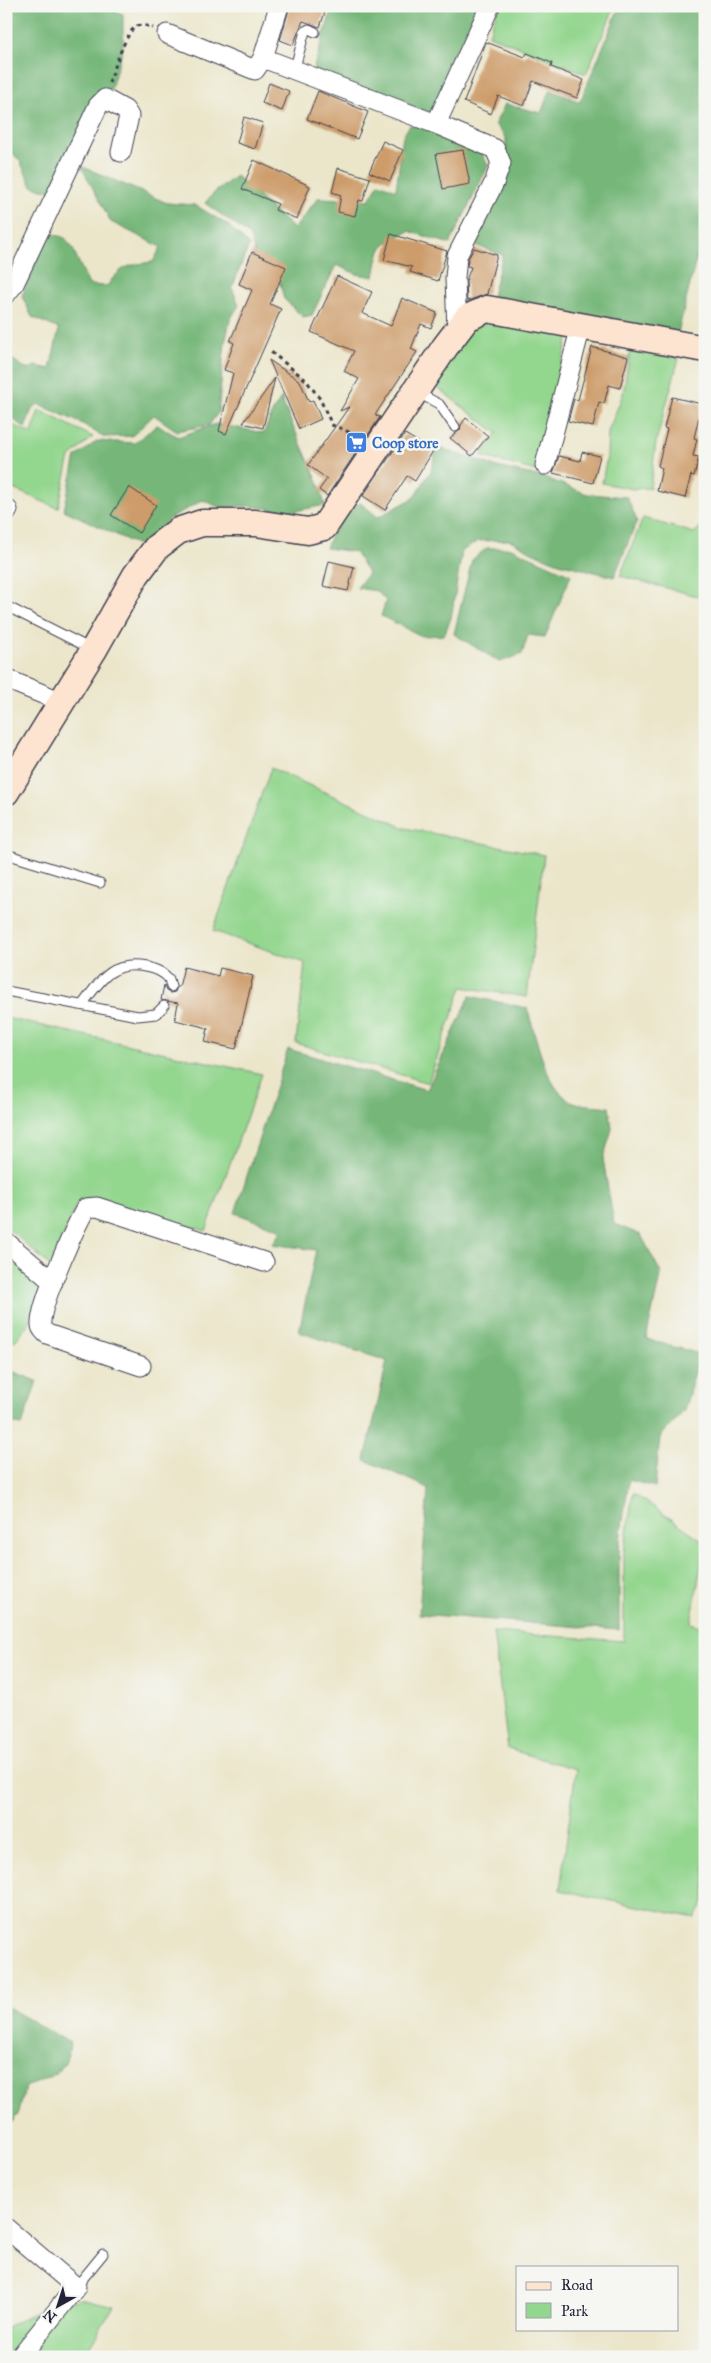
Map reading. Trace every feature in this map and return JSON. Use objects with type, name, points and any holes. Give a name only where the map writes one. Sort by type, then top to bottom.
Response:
[{"type":"street","points":[[167,34],[255,70],[263,58],[279,6]]},
{"type":"street","points":[[436,124],[490,6]]},
{"type":"street","points":[[263,58],[436,124],[495,150],[501,163],[494,183],[457,256],[455,278],[457,330]]},
{"type":"street","points":[[6,294],[14,284],[101,101],[105,99],[112,101],[125,110],[129,116],[120,152]]},
{"type":"street","points":[[6,792],[93,651],[136,575],[157,547],[178,531],[202,523],[256,523],[308,531],[324,527],[376,448],[467,318],[487,309],[705,349]]},
{"type":"street","points":[[545,465],[580,326]]},
{"type":"street","points":[[6,679],[62,702]]},
{"type":"street","points":[[141,1366],[47,1334],[40,1324],[53,1282],[86,1208],[97,1207],[264,1262]]},
{"type":"street","points":[[6,1242],[53,1282]]},
{"type":"street","points":[[6,2228],[76,2287],[23,2353]]},
{"type":"lane","points":[[294,71],[305,31],[309,29],[315,32]]},
{"type":"lane","points":[[415,392],[439,404],[454,427]]},
{"type":"lane","points":[[6,606],[93,651]]},
{"type":"lane","points":[[6,854],[100,882]]},
{"type":"lane","points":[[82,1005],[108,974],[124,965],[157,969],[169,979],[170,987]]},
{"type":"lane","points":[[6,991],[138,1016],[156,1014],[164,1006]]},
{"type":"lane","points":[[76,2287],[103,2254]]},
{"type":"path","points":[[101,101],[129,33],[136,26],[146,26],[167,34]]},
{"type":"path","points":[[271,352],[306,380],[320,398],[332,425],[345,430],[376,448]]},
{"type":"green space","points":[[6,6],[101,6],[123,14],[123,48],[104,111],[57,193],[32,186],[20,161],[6,146]]},
{"type":"green space","points":[[333,6],[478,6],[441,98],[432,114],[313,70]]},
{"type":"green space","points":[[498,6],[615,6],[586,74],[489,35]]},
{"type":"green space","points":[[620,6],[705,6],[705,235],[702,235],[677,337],[490,303],[503,255],[469,243],[506,167],[506,138],[495,124],[505,104],[541,113],[550,90],[580,102]]},
{"type":"green space","points":[[410,125],[431,128],[482,154],[488,166],[450,244],[409,231],[392,239],[382,247],[374,277],[357,274],[336,265],[312,315],[303,317],[284,299],[277,271],[259,265],[249,235],[205,203],[214,193],[236,176],[294,229],[318,198],[369,200],[379,183],[396,190],[403,136]]},
{"type":"green space","points":[[81,166],[167,203],[195,205],[228,225],[249,245],[232,288],[239,305],[230,320],[225,342],[218,413],[209,425],[177,431],[154,415],[132,436],[103,437],[83,424],[38,404],[32,409],[25,428],[6,414],[6,342],[10,358],[28,370],[35,366],[50,369],[59,329],[32,317],[22,296],[48,232],[65,238],[72,247],[89,285],[107,286],[117,274],[127,267],[153,262],[161,247],[111,222]]},
{"type":"green space","points":[[479,320],[569,334],[536,471],[481,456],[497,433],[431,383]]},
{"type":"green space","points":[[631,345],[679,358],[656,442],[650,488],[633,489],[602,483],[607,456],[608,432],[623,394]]},
{"type":"green space","points":[[282,397],[284,406],[318,482],[325,505],[290,512],[251,506],[219,507],[203,500],[169,519],[142,547],[64,510],[76,457],[97,441],[135,443],[157,425],[178,437],[216,424],[264,433],[273,411]]},
{"type":"green space","points":[[39,410],[93,437],[70,457],[58,508],[6,486],[6,422],[32,434]]},
{"type":"green space","points":[[437,447],[497,467],[546,478],[587,494],[627,497],[637,521],[614,577],[559,563],[534,553],[510,540],[478,541],[462,551],[451,618],[444,635],[422,636],[381,616],[386,601],[377,591],[357,588],[368,573],[355,552],[326,548],[332,534],[340,523],[360,503],[378,517],[414,498],[431,471]]},
{"type":"green space","points":[[643,518],[694,533],[705,523],[705,598],[620,576]]},
{"type":"green space","points":[[487,548],[511,548],[571,575],[545,637],[528,635],[522,654],[500,662],[454,634],[472,560]]},
{"type":"green space","points":[[271,768],[405,828],[544,855],[527,997],[462,987],[428,1083],[296,1043],[305,963],[213,931]]},
{"type":"green space","points":[[470,996],[527,1008],[542,1059],[554,1084],[562,1094],[575,1103],[609,1107],[612,1129],[603,1159],[614,1224],[641,1235],[661,1273],[646,1339],[700,1354],[684,1411],[660,1437],[655,1487],[629,1480],[619,1547],[619,1630],[419,1614],[428,1488],[365,1460],[387,1361],[299,1332],[316,1250],[272,1244],[282,1230],[235,1213],[288,1049],[427,1090]]},
{"type":"green space","points":[[6,1018],[262,1074],[206,1231],[90,1198],[77,1203],[51,1267],[6,1226]]},
{"type":"green space","points":[[6,1249],[43,1283],[29,1323],[15,1341],[6,1335]]},
{"type":"green space","points":[[6,1369],[37,1381],[22,1425],[6,1422]]},
{"type":"green space","points":[[633,1493],[705,1542],[691,1623],[705,1628],[705,1899],[695,1918],[560,1890],[576,1769],[508,1749],[493,1632],[624,1641],[624,1553]]},
{"type":"green space","points":[[6,2006],[70,2043],[65,2061],[56,2073],[43,2081],[25,2087],[19,2113],[6,2129]]},
{"type":"green space","points":[[80,2298],[114,2306],[83,2357],[6,2357],[6,2327],[42,2309]]},
{"type":"building","points":[[290,6],[327,6],[320,27],[303,21],[293,45],[280,40]]},
{"type":"building","points":[[486,42],[525,57],[527,53],[552,63],[551,67],[584,80],[577,98],[533,81],[524,106],[498,96],[491,114],[464,102]]},
{"type":"building","points":[[269,83],[289,91],[282,111],[262,103]]},
{"type":"building","points":[[318,91],[368,112],[357,139],[307,119]]},
{"type":"building","points":[[244,117],[263,123],[255,149],[237,143]]},
{"type":"building","points":[[383,141],[403,150],[390,181],[369,172]]},
{"type":"building","points":[[463,150],[470,184],[443,189],[436,154]]},
{"type":"building","points":[[254,160],[310,186],[297,219],[275,210],[278,204],[242,189]]},
{"type":"building","points":[[338,168],[370,178],[363,201],[359,200],[355,216],[338,212],[341,195],[332,192]]},
{"type":"building","points":[[391,234],[447,251],[438,281],[410,272],[412,267],[384,260]]},
{"type":"building","points":[[474,248],[497,255],[487,294],[467,301],[466,281],[471,267],[467,266],[468,259]]},
{"type":"building","points":[[252,252],[286,267],[270,304],[281,309],[226,434],[219,431],[233,373],[224,370],[234,343],[230,341],[252,290],[239,284]]},
{"type":"building","points":[[337,276],[372,292],[362,313],[391,326],[402,298],[437,313],[431,328],[421,324],[411,349],[417,352],[375,415],[380,417],[327,496],[319,490],[327,479],[308,465],[349,407],[340,411],[359,379],[344,371],[354,351],[311,332]]},
{"type":"building","points":[[592,347],[628,357],[620,388],[609,385],[604,404],[599,402],[593,427],[568,421],[574,399],[578,400]]},
{"type":"building","points":[[269,360],[300,381],[309,402],[313,400],[321,419],[299,429]]},
{"type":"building","points":[[275,378],[263,428],[243,423]]},
{"type":"building","points":[[672,397],[702,404],[694,438],[697,439],[693,456],[699,457],[694,476],[691,475],[685,498],[657,491],[662,468],[658,466],[667,429],[664,428]]},
{"type":"building","points":[[466,418],[488,436],[472,456],[450,438],[460,430]]},
{"type":"building","points":[[405,434],[433,451],[415,481],[407,476],[385,510],[363,496]]},
{"type":"building","points":[[582,452],[600,456],[593,483],[553,473],[559,456],[580,461]]},
{"type":"building","points":[[129,487],[156,505],[139,533],[111,515]]},
{"type":"building","points":[[329,561],[354,567],[348,591],[323,586]]},
{"type":"building","points":[[184,967],[218,976],[220,968],[253,976],[236,1049],[205,1042],[208,1028],[175,1020],[178,1003],[161,1000],[164,985],[166,991],[170,993],[175,992],[177,987],[179,987]]},
{"type":"place","name":"Coop store","points":[[356,443]]}]
